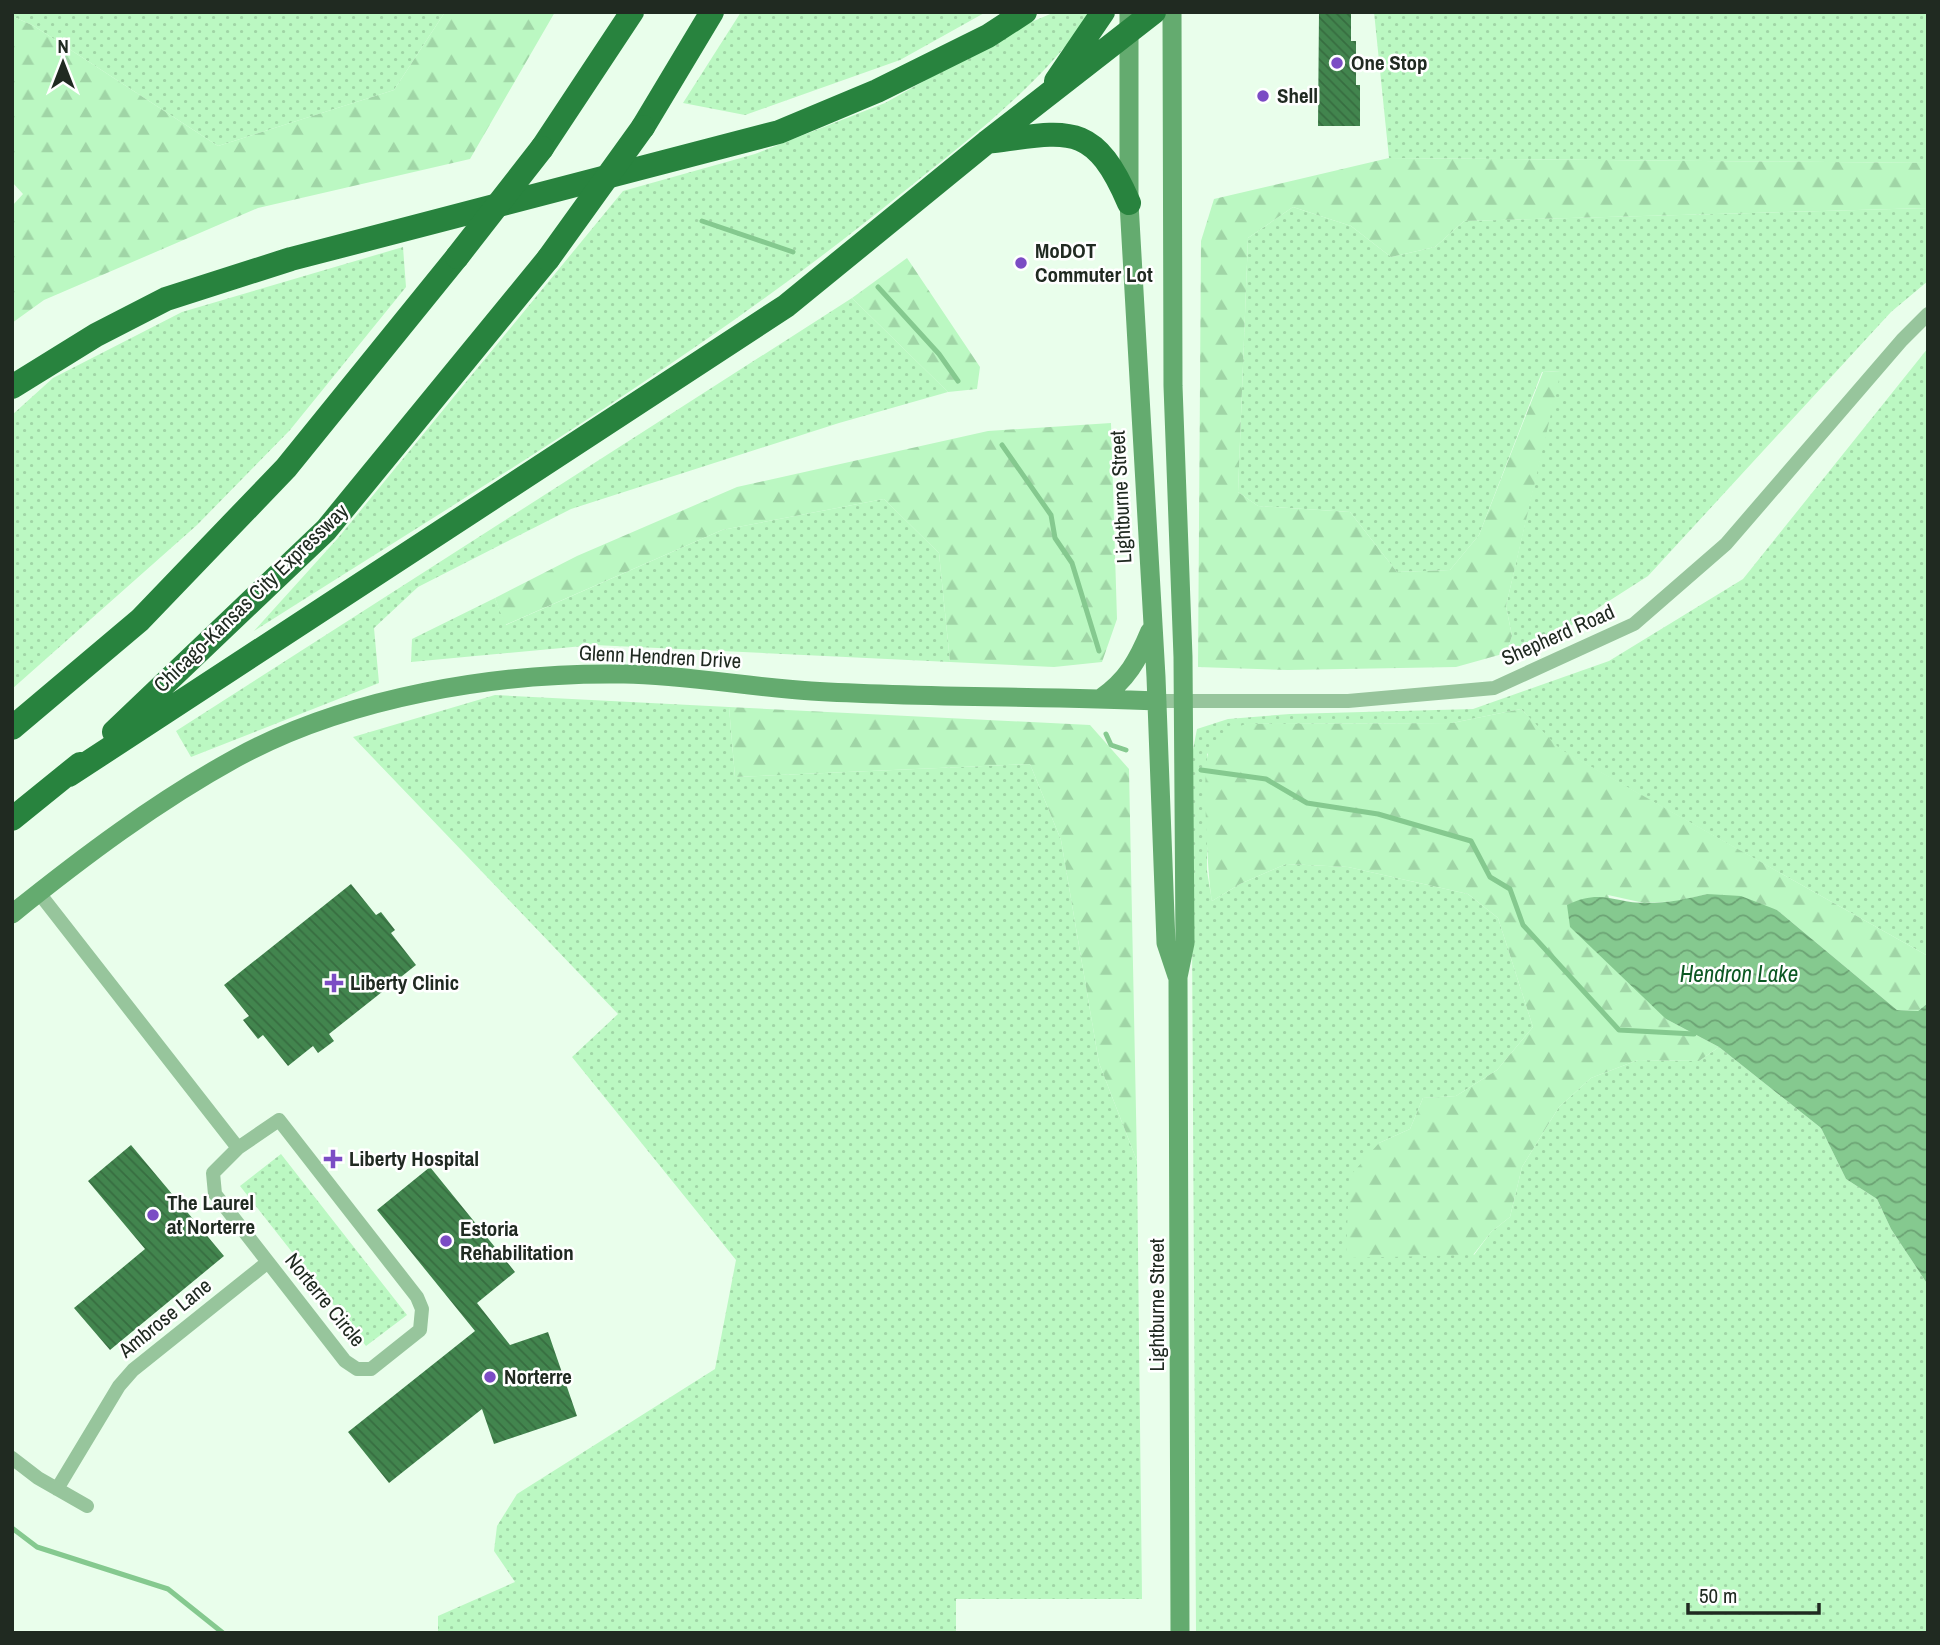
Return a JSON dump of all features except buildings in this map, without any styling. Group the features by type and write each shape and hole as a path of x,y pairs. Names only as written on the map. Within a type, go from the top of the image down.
{"highway":[{"path":"12,729 140,620 286,468 542,148 632,12"},
{"name":"Chicago-Kansas City Expressway","path":"12,819 69,775 326,530 548,259 643,127 712,12"},
{"path":"12,387 96,335 166,299 291,259 779,132 877,91 988,36 1025,12"},
{"path":"1045,96 1102,12"},
{"path":"69,775 786,306 1045,96 1134,19 1154,12"},
{"path":"987,142 1049,134 1078,136 1100,151 1116,172 1129,203"}],"main road":[{"name":"Lightburne Street","path":"1172,12 1173,386 1182,701 1185,943 1178,976 1180,1633"},
{"name":"Lightburne Street","path":"1134,19 1129,203 1157,701 1166,943 1178,976"},
{"path":"1101,698 1122,683 1137,661 1152,627"},
{"name":"Glenn Hendren Drive","path":"12,914 150,810 238,757 311,726 403,697 501,678 628,674 809,691 1157,701"}],"street":[{"name":"Shepherd Road","path":"1157,701 1348,701 1493,688 1634,624 1726,544 1902,340 1928,314"},
{"path":"39,893 238,1148"},
{"name":"Norterre Circle","path":"279,1120 417,1297 422,1309 420,1329 371,1369 357,1370 345,1361 268,1262 215,1194 212,1182 213,1173 238,1148 279,1120"},
{"name":"Ambrose Lane","path":"57,1489 119,1386 133,1370 268,1262"},
{"path":"12,1458 87,1506"}],"green space":[{"path":"12,12 445,12 394,90 218,146 34,26 12,16"},
{"path":"445,12 555,12 470,159 258,208 44,300 12,323 12,206 23,194 12,182 12,16 34,26 218,146 394,90"},
{"path":"741,12 986,12 900,60 745,115 683,103"},
{"path":"1055,12 1092,12 1072,39 1001,111 821,257 582,423 254,631 338,538 623,191 755,154 885,103 1022,26"},
{"path":"1374,12 1928,12 1928,163 1389,158"},
{"path":"1389,158 1928,163 1928,208 1464,221 1435,247 1391,257 1351,226 1293,207 1248,238 1238,492 1258,506 1350,512 1397,572 1450,570 1479,535 1543,372 1561,371 1506,606 1512,636 1506,653 1456,667 1288,670 1198,667 1201,241 1214,199"},
{"path":"1293,207 1351,226 1391,257 1435,247 1464,221 1928,208 1928,281 1891,312 1648,576 1562,631 1506,653 1512,636 1506,606 1560,371 1542,372 1479,535 1450,570 1397,572 1350,512 1258,506 1238,492 1248,238"},
{"path":"403,247 406,287 290,430 197,525 12,689 12,415 53,378 182,312"},
{"path":"907,258 980,367 977,389 948,392 852,298"},
{"path":"852,298 948,392 839,423 571,509 418,587 374,628 379,683 191,757 176,731"},
{"path":"1928,348 1928,956 1559,749 1521,709 1452,723 1246,724 1207,754 1207,871 1212,901 1240,884 1286,864 1348,867 1468,894 1498,918 1533,1027 1497,1070 1456,1096 1423,1098 1410,1129 1379,1143 1474,1255 1491,1232 1510,1217 1522,1167 1559,1107 1591,1078 1638,1060 1699,1061 1719,1047 1821,1128 1846,1179 1877,1199 1891,1229 1928,1285 1928,1633 1196,1633 1191,760 1197,729 1228,719 1290,714 1473,709 1609,661 1743,579"},
{"path":"1111,423 1117,619 1102,662 1054,667 950,662 939,553 884,499 722,530 505,625 495,598 577,556 737,487 988,431"},
{"path":"884,499 939,553 950,662 594,645 411,662 412,639 495,598 506,625 722,530"},
{"path":"495,695 729,707 735,777 1030,764 1061,840 1099,1063 1137,1161 1142,1599 956,1599 956,1633 438,1633 438,1616 515,1582 494,1551 497,1526 517,1494 715,1369 736,1260 572,1057 618,1014 353,737"},
{"path":"729,707 1090,725 1129,769 1137,1161 1099,1063 1061,840 1030,764 735,777"},
{"path":"1521,709 1560,749 1928,956 1928,1003 1918,1011 1897,1010 1777,910 1707,894 1679,901 1644,903 1608,895 1666,1019 1719,1047 1699,1061 1638,1060 1591,1078 1559,1107 1522,1167 1510,1217 1491,1232 1473,1255 1346,1258 1349,1177 1379,1143 1410,1129 1423,1098 1456,1096 1497,1070 1533,1027 1498,918 1468,894 1348,867 1286,864 1240,884 1212,901 1205,799 1209,751 1224,733 1246,724 1452,723"},
{"path":"281,1154 407,1315 366,1346 240,1186"}],"water":[{"name":"Hendron Lake","path":"1707,894 1741,896 1777,910 1897,1010 1918,1011 1928,1003 1928,1285 1891,1229 1877,1199 1846,1179 1821,1128 1719,1047 1666,1019 1570,927 1567,905 1579,900 1599,897 1655,903"}],"waterway":[{"path":"702,221 793,252"},
{"path":"878,287 939,354 958,381"},
{"path":"1002,445 1051,515 1055,538 1072,563 1099,651"},
{"path":"1106,734 1111,745 1126,750"},
{"path":"1201,770 1266,779 1307,803 1378,814 1471,841 1490,877 1510,889 1523,925 1619,1030 1694,1034"},
{"path":"12,1528 37,1547 168,1589 223,1633"}],"place":[{"name":"One Stop","path":"1337,63"},
{"name":"Shell","path":"1263,96"},
{"name":"MoDOT Commuter Lot","path":"1021,263"},
{"name":"Liberty Clinic","path":"334,983"},
{"name":"Liberty Hospital","path":"333,1159"},
{"name":"The Laurel at Norterre","path":"153,1215"},
{"name":"Estoria Rehabilitation","path":"446,1241"},
{"name":"Norterre","path":"490,1377"}]}
